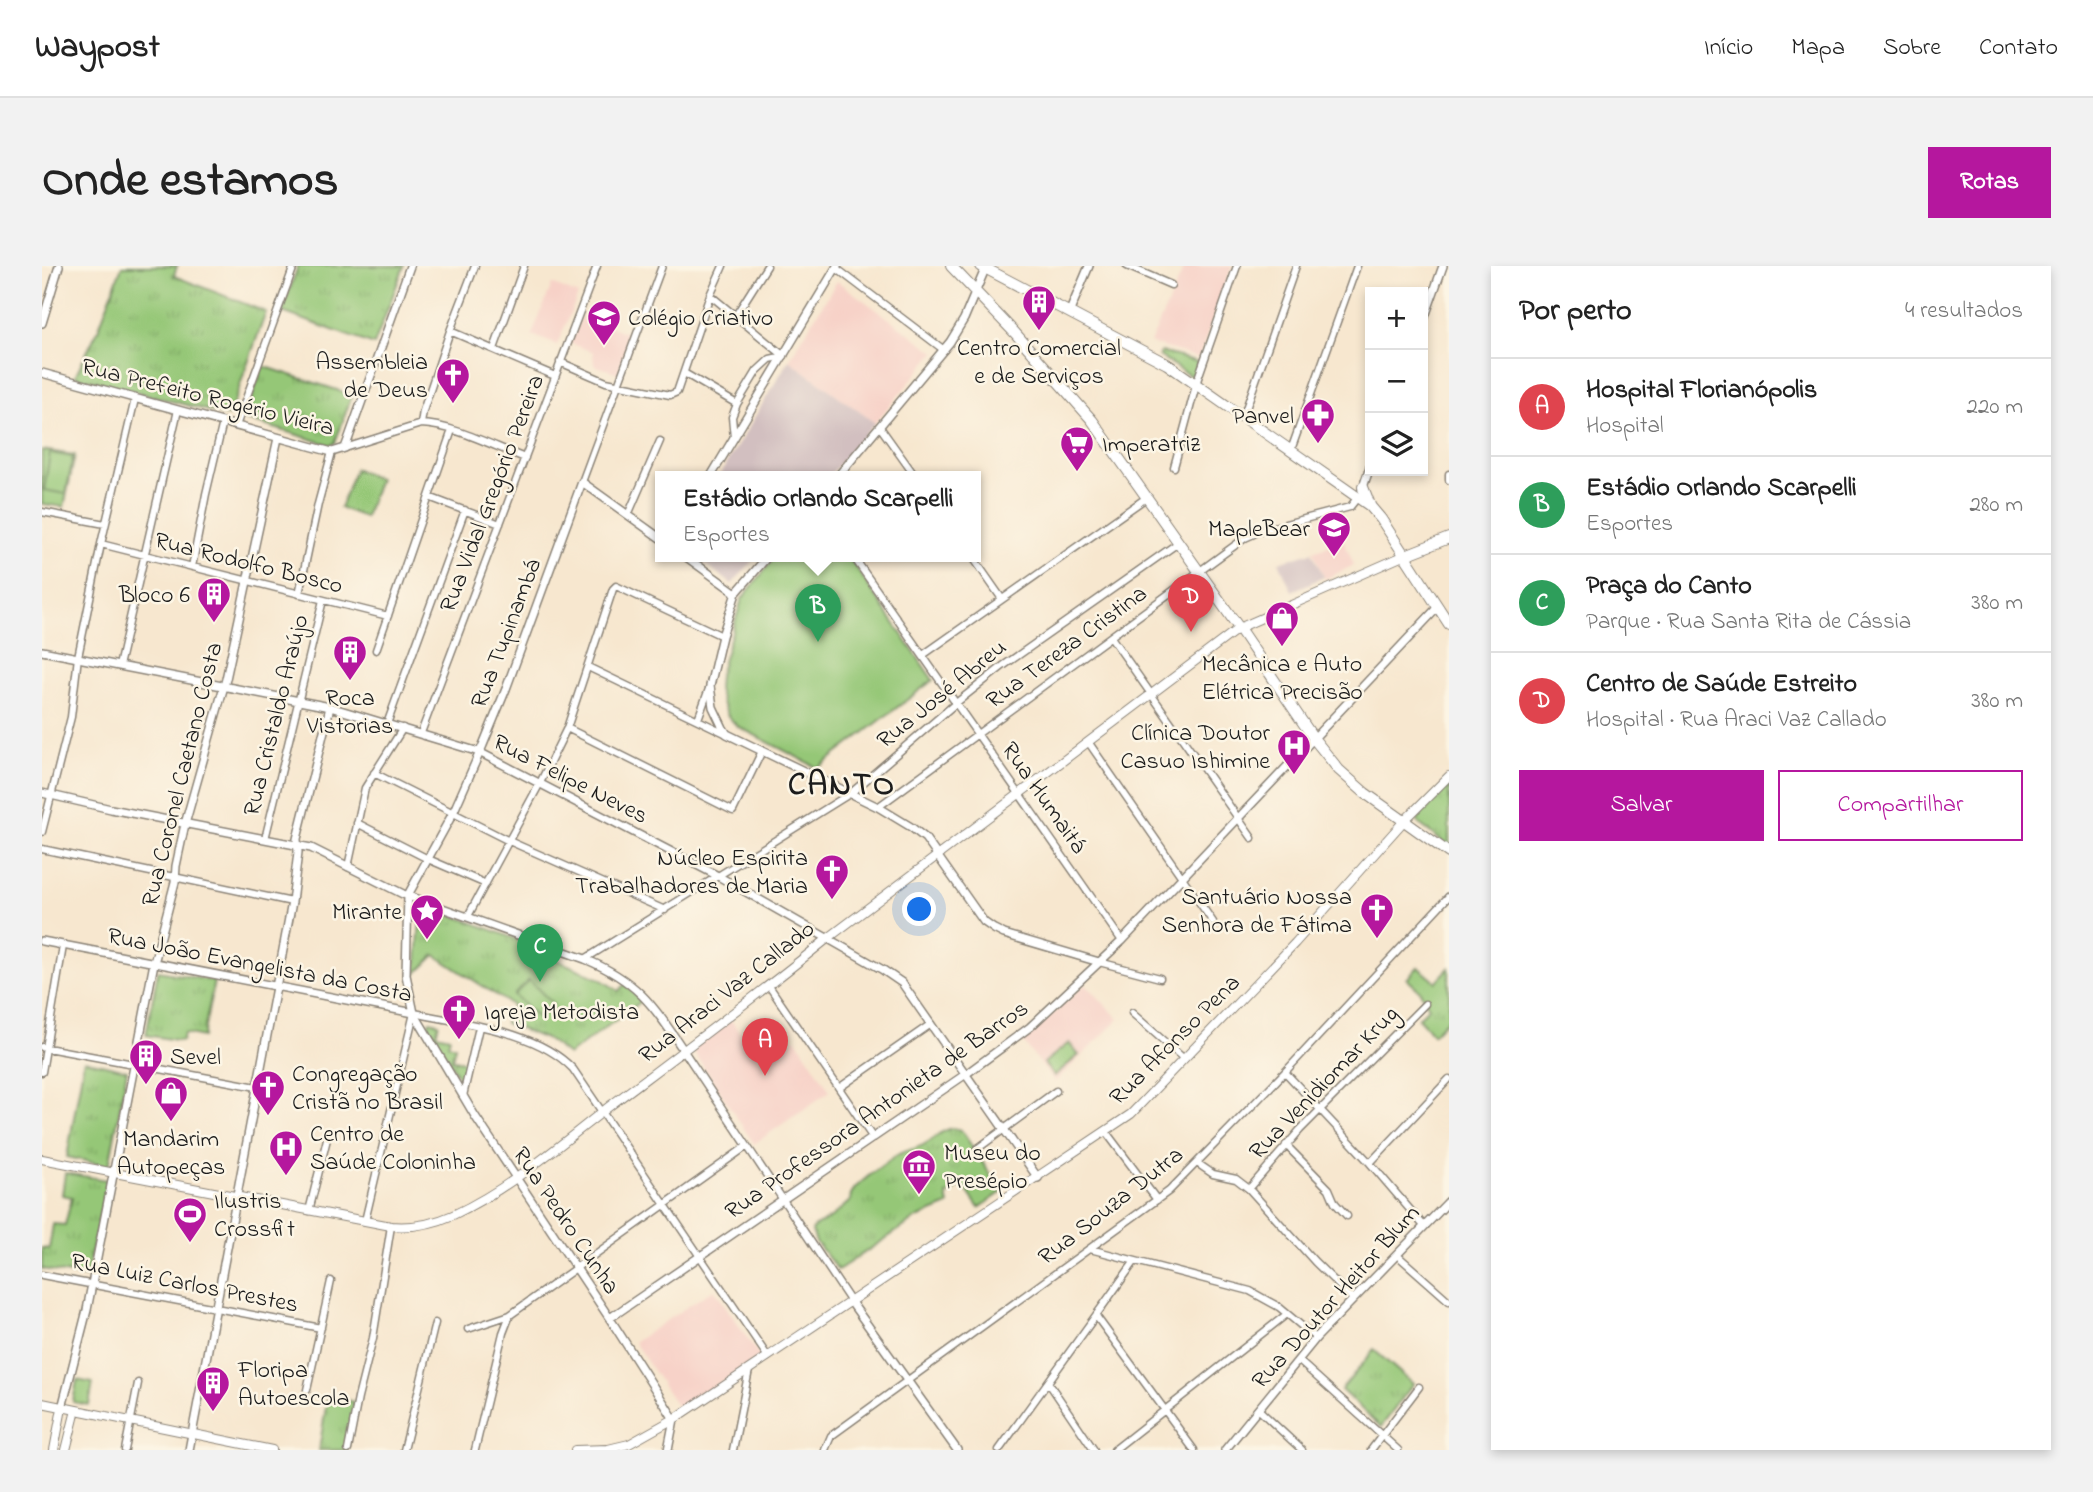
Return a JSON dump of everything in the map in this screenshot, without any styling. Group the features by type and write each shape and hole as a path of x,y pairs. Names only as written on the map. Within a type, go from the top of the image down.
{"main road":[{"path":"951,266 1016,333 1086,412 1339,771 1403,822 1449,853"},
{"path":"984,267 1160,360 1370,506 1449,624"},
{"path":"1363,487 1370,506"},
{"name":"Rua Araci Vaz Callado","path":"42,1159 391,1226 414,1227 435,1222 470,1206 515,1178 1239,628 1449,538"},
{"name":"Rua Afonso Pena","path":"575,1450 608,1449 629,1444 674,1419 1038,1178 1142,1105 1183,1058 1295,943 1403,822 1449,776"},
{"path":"42,1404 272,1450"},
{"path":"54,1450 62,1408"},
{"path":"66,1450 76,1410"}],"street":[{"path":"42,323 59,266"},
{"path":"236,426 294,266"},
{"path":"345,448 410,266"},
{"path":"421,424 450,331 475,266"},
{"path":"494,349 524,266"},
{"name":"Rua Vidal Gregório Pereira","path":"421,733 597,266"},
{"name":"Rua Tupinambá","path":"414,1013 405,960 408,895 453,813 506,689 662,266"},
{"path":"560,362 588,376 619,385 670,395 677,392 710,295 723,266"},
{"path":"736,315 767,266"},
{"path":"1070,312 1089,266"},
{"path":"1127,266 1171,285"},
{"path":"1150,276 1154,266"},
{"path":"1174,467 1196,384 1237,266"},
{"path":"1242,417 1296,266"},
{"path":"1291,450 1357,266"},
{"path":"1428,308 1443,266"},
{"path":"714,471 836,267 944,350"},
{"path":"842,471 960,328 984,267"},
{"path":"710,295 784,356"},
{"path":"450,331 555,376"},
{"path":"734,439 732,417 737,404 760,367 770,359 784,356"},
{"name":"Rua Prefeito Rogério Vieira","path":"42,373 332,453 421,424 452,430 525,458"},
{"path":"684,373 737,404"},
{"path":"42,832 46,794 71,717 78,657 100,544 135,399"},
{"path":"119,667 178,410"},
{"path":"192,567 223,422"},
{"path":"880,427 911,471"},
{"path":"376,650 452,430"},
{"name":"Rua Coronel Caetano Costa","path":"62,1408 92,1284 154,963 186,824 224,685 278,438"},
{"path":"628,515 660,441"},
{"path":"299,594 332,453"},
{"path":"1449,474 1449,480"},
{"path":"1358,497 1367,476"},
{"path":"582,482 655,534"},
{"path":"429,497 500,524"},
{"name":"Rua Tereza Cristina","path":"878,807 1253,534 1350,507 1358,497"},
{"path":"923,654 1146,498"},
{"path":"387,723 465,510"},
{"path":"42,512 105,524"},
{"name":"Rua José Abreu","path":"585,959 851,793 956,703 1023,651 1178,543"},
{"name":"Rua Rodolfo Bosco","path":"100,544 388,616"},
{"path":"693,562 736,593"},
{"path":"698,719 736,593 763,562"},
{"name":"Rua Humaitá","path":"857,562 1122,941"},
{"path":"976,562 1002,599"},
{"path":"468,916 567,728 613,589 616,586 722,636"},
{"name":"Rua Cristaldo Araújo","path":"265,839 323,600"},
{"name":"Rua Professora Antonieta de Barros","path":"610,1318 966,1074 1030,1027 1122,941 1438,607"},
{"path":"1111,637 1252,838"},
{"name":"Rua Felipe Neves","path":"42,651 330,707 479,752 718,876 902,983 1038,1178"},
{"path":"588,667 851,793 918,832 993,929 1160,978"},
{"path":"710,686 713,707 727,734"},
{"path":"189,1450 292,902 297,839 330,707"},
{"path":"348,867 365,788 403,728"},
{"path":"567,728 733,811 762,751"},
{"path":"1089,743 1213,922"},
{"path":"374,773 509,841 665,910"},
{"path":"46,794 318,851 408,895 585,959 624,979 638,990 661,1017 851,1302 957,1450"},
{"path":"357,823 428,859 486,884"},
{"path":"42,849 292,902"},
{"name":"Rua Souza Dutra","path":"825,1450 831,1436 1179,1182 1449,896"},
{"name":"Rua João Evangelista da Costa","path":"42,941 480,1027 520,1037 550,1049 573,1069 768,1357"},
{"path":"42,1072 44,1047 63,946"},
{"path":"769,986 873,1138"},
{"name":"Rua Venidiomar Krug","path":"1249,1189 1286,1145 1425,1004"},
{"path":"365,1221 414,1013"},
{"name":"Rua Pedro Cunha","path":"414,1013 515,1178 610,1318 674,1419"},
{"path":"1132,1013 1183,1058"},
{"path":"839,1088 931,1024"},
{"path":"463,1096 480,1027"},
{"path":"44,1047 257,1087"},
{"path":"1285,1072 1370,1163 1424,1226"},
{"path":"1370,1163 1449,1079"},
{"path":"976,1149 1056,1091"},
{"path":"1106,1132 1157,1200"},
{"path":"309,1211 328,1135"},
{"path":"1286,1145 1329,1189 1335,1203 1347,1216"},
{"path":"468,1329 510,1315 747,1146"},
{"path":"1197,1163 1213,1174 1236,1180 1249,1189 1315,1262 1353,1299"},
{"name":"Rua Doutor Heitor Blum","path":"1225,1450 1316,1338 1449,1201"},
{"path":"348,1450 373,1338 391,1226"},
{"path":"1090,1248 1250,1292 1270,1302 1316,1338"},
{"path":"1397,1255 1449,1301"},
{"path":"999,1450 1135,1261"},
{"name":"Rua Luiz Carlos Prestes","path":"42,1275 321,1328"},
{"path":"307,1390 331,1282"},
{"path":"1114,1450 1287,1314"},
{"path":"475,1450 503,1332 510,1315"},
{"path":"1096,1316 1194,1450"},
{"path":"404,1450 435,1323"},
{"path":"1298,1360 1398,1450"},
{"path":"733,1450 749,1370"},
{"path":"1048,1382 1094,1450"},
{"path":"125,1450 138,1383"},
{"path":"1371,1450 1419,1387"},
{"path":"1258,1409 1301,1450"},
{"path":"668,1450 674,1419"}],"shaded area":[{"path":"1185,266 1232,266 1199,358 1150,343"},
{"path":"837,281 935,352 875,423 789,360"},
{"name":"Colégio Criativo","path":"552,284 578,295 557,345 532,335"},
{"name":"Colégio Criativo","path":"582,315 631,335 618,373 594,365 593,352 570,343"},
{"path":"789,360 875,423 833,471 722,471"},
{"name":"MapleBear","path":"1344,541 1354,565 1325,579 1313,551"},
{"path":"1312,552 1324,577 1292,591 1279,562"},
{"path":"702,562 752,562 732,584"},
{"path":"1085,984 1119,1019 1055,1082 1023,1042"},
{"path":"731,1020 759,1061 796,1038 830,1091 754,1144 692,1049"},
{"path":"714,1289 760,1357 680,1411 634,1342"}],"green space":[{"path":"122,266 177,266 174,276 266,312 229,416 75,376 98,330"},
{"path":"298,266 404,266 374,345 282,312"},
{"path":"1161,352 1198,362 1192,377 1159,356"},
{"path":"263,366 352,395 335,443 331,445 244,419"},
{"path":"42,450 75,455 64,507 42,504"},
{"path":"50,453 73,457 66,494 44,490"},
{"path":"355,469 379,479 365,517 340,508"},
{"path":"771,562 852,562 933,680 818,768 737,726 722,703 718,689 719,675 742,599"},
{"path":"1449,785 1449,847 1417,822"},
{"path":"423,904 537,947 539,952 600,979 619,991 625,984 642,1001 568,1055 548,1040 505,1023 513,1006 435,955 416,974"},
{"path":"1418,967 1436,982 1449,968 1449,1018 1433,1034 1418,1018 1429,1007 1419,990 1407,979"},
{"path":"158,971 214,981 203,1037 184,1033 182,1041 146,1035"},
{"path":"529,980 553,1004 538,1018 514,995"},
{"path":"430,1021 439,1023 436,1034 450,1037 448,1044 455,1046 452,1059 465,1062 460,1080 428,1024"},
{"path":"1069,1043 1079,1055 1054,1076 1044,1063"},
{"path":"84,1060 127,1070 109,1166 67,1157"},
{"path":"952,1128 961,1130 1002,1192 979,1208 963,1185 947,1195 949,1205 917,1218 838,1270 816,1242 812,1231 815,1226 831,1218 850,1201 856,1187 886,1163 900,1153 929,1142"},
{"path":"65,1173 107,1180 86,1277 42,1269 42,1248 49,1249 53,1224 65,1225 72,1197 62,1195"},
{"path":"1374,1350 1413,1384 1381,1427 1341,1390"},
{"path":"77,1380 93,1383 89,1405 73,1402"},
{"path":"337,1398 354,1402 347,1450 319,1450 327,1400 336,1402"}],"place":[{"name":"Centro Comercial e de Serviços","path":"1039,332"},
{"name":"Colégio Criativo","path":"604,347"},
{"name":"Assembleia de Deus","path":"453,405"},
{"name":"Panvel","path":"1318,445"},
{"name":"Imperatriz","path":"1077,473"},
{"name":"MapleBear","path":"1334,558"},
{"name":"Bloco 6","path":"214,624"},
{"name":"Centro de Saúde Estreito","path":"1191,632"},
{"name":"Estádio Orlando Scarpelli","path":"818,642"},
{"name":"Mecânica e Auto Elétrica Precisão","path":"1282,648"},
{"name":"Roca Vistorias","path":"350,682"},
{"name":"Clínica Doutor Casuo Ishimine","path":"1294,776"},
{"name":"Núcleo Espirita Trabalhadores de Maria","path":"832,901"},
{"name":"Santuário Nossa Senhora de Fátima","path":"1377,940"},
{"name":"Mirante","path":"427,941"},
{"name":"Praça do Canto","path":"540,982"},
{"name":"Igreja Metodista","path":"459,1041"},
{"name":"Hospital Florianópolis","path":"765,1076"},
{"name":"Sevel","path":"146,1086"},
{"name":"Congregação Cristã no Brasil","path":"268,1117"},
{"name":"Mandarim Autopeças","path":"171,1123"},
{"name":"Centro de Saúde Coloninha","path":"286,1177"},
{"name":"Museu do Presépio","path":"919,1196"},
{"name":"Ilustris Crossfit","path":"190,1244"},
{"name":"Floripa Autoescola","path":"213,1413"}],"district":[{"name":"CANTO","path":"842,783"}]}
